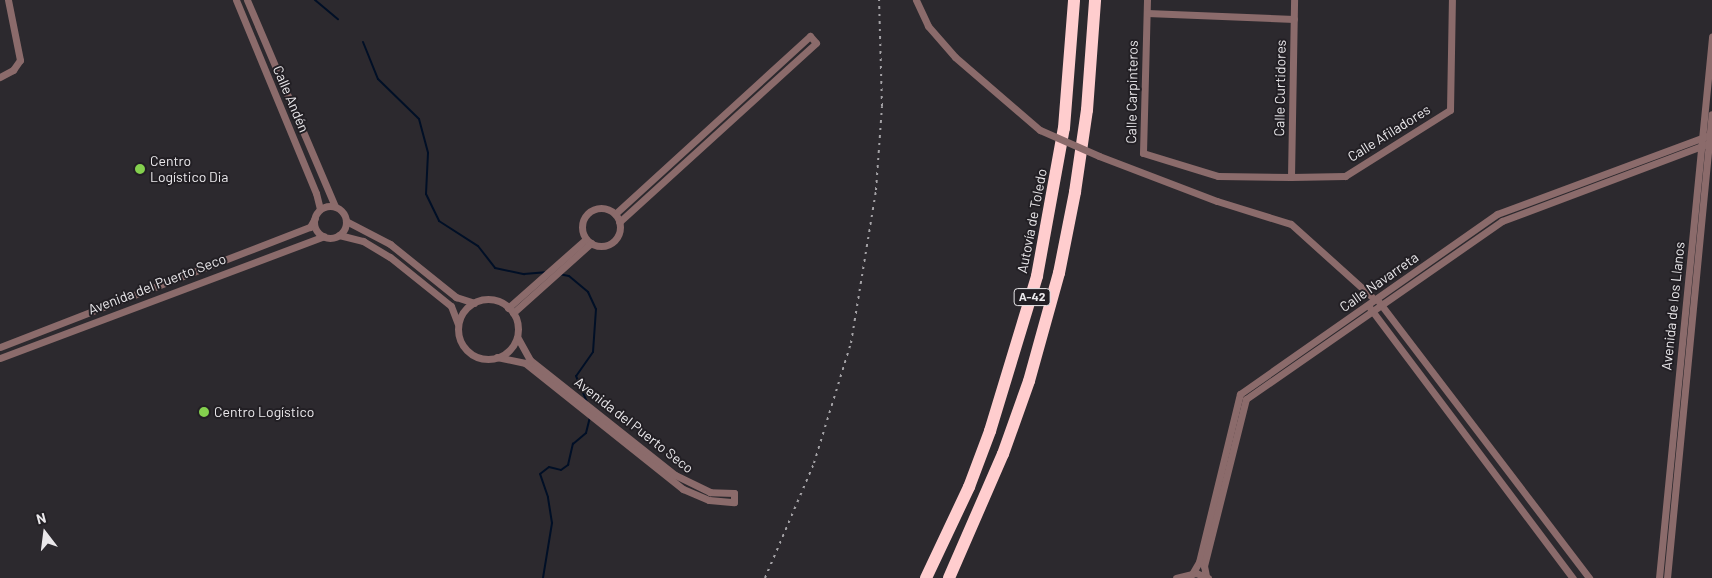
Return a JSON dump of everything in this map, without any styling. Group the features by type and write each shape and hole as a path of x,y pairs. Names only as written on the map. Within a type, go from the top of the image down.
{"highway":[{"name":"Autovía de Toledo","path":"926,578 969,487 990,431 1038,276 1064,128 1074,0"},
{"name":"A-42","path":"949,578 973,529 1006,445 1029,381 1059,273 1076,192 1087,110 1094,0"}],"street":[{"path":"0,77 13,70 20,60 8,0"},
{"name":"Calle Andén","path":"236,0 316,193 320,209"},
{"name":"Calle Andén","path":"247,0 334,206"},
{"path":"916,0 928,26 955,58 1040,130 1100,156 1217,201 1292,224 1381,305 1589,578"},
{"name":"Calle Carpinteros","path":"1147,0 1143,153 1218,176 1291,176"},
{"name":"Calle Curtidores","path":"1291,176 1294,0"},
{"name":"Calle Afiladores","path":"1291,176 1345,176 1450,110 1452,0"},
{"path":"1147,13 1294,19"},
{"path":"615,214 810,36 816,43 619,222"},
{"name":"Avenida de los Llanos","path":"1659,578 1712,37"},
{"name":"Avenida de los Llanos","path":"1667,578 1712,114"},
{"name":"Calle Navarreta","path":"1207,577 1204,566 1246,399 1370,308 1374,297 1497,214 1702,137 1711,138"},
{"name":"Calle Navarreta","path":"1192,574 1199,562 1240,394 1370,308 1381,305 1502,221 1691,150 1701,146 1711,138"},
{"path":"1691,150 1700,156"},
{"path":"320,209 334,206 343,212 346,221 390,244 456,297 474,303 495,300 510,311"},
{"name":"Avenida del Puerto Seco","path":"0,347 310,227 320,209"},
{"path":"598,209 615,214 619,222 620,231 613,242 602,246 588,241 582,227 587,215 598,209"},
{"path":"315,218 316,228 324,236"},
{"path":"339,235 346,221"},
{"name":"Avenida del Puerto Seco","path":"0,358 324,236 339,235 363,241 390,257 451,306 458,324 458,335 468,352 487,359 498,358 526,363 683,489 709,500 734,502 734,494 710,492 675,475 530,360 517,337 518,328 510,311"},
{"path":"510,311 544,276 560,271 588,241"},
{"path":"510,311 588,241"},
{"path":"458,324 462,315 474,303"},
{"path":"1370,308 1573,578"},
{"path":"498,358 506,353 517,337"},
{"path":"1176,578 1192,574 1207,577"}],"waterway":[{"path":"315,0 338,19"},
{"path":"363,42 378,79 419,119 428,153 426,194 439,221 478,246 495,268 524,274 545,272"},
{"path":"559,274 569,276 588,292 596,309 593,352 576,376 587,402"},
{"path":"543,578 552,523 548,497 540,474 549,467 561,470 568,465 573,444 586,433 590,417"}],"railway":[{"path":"765,578 814,463 851,343 876,190 882,106 879,0"}],"place":[{"name":"Centro Logístico Dia","path":"140,169"},
{"name":"Centro Logístico","path":"204,412"}]}
